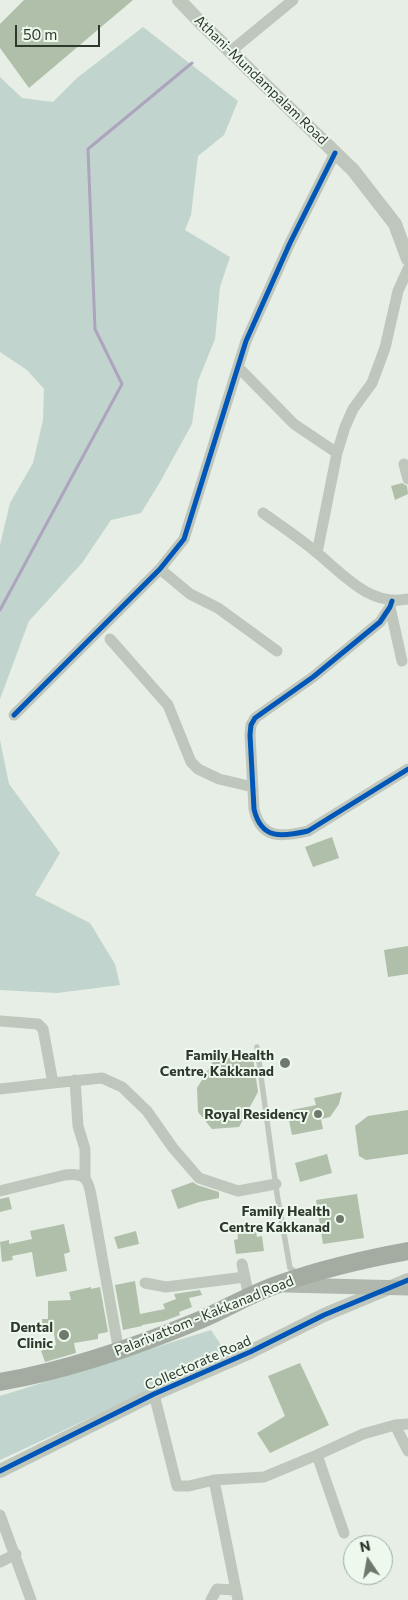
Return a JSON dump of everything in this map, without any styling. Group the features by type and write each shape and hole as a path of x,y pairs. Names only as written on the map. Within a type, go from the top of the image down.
{"main road":[{"name":"Palarivattom - Kakkanad Road","path":"0,1382 35,1376 119,1352 201,1320 249,1297 302,1276 352,1262 408,1251"},
{"path":"277,1285 408,1288"}],"street":[{"name":"Athani-Mundampalam Road","path":"180,0 353,170 395,224 408,259"},
{"path":"231,51 293,0"},
{"path":"14,714 160,569 184,540 250,332 290,243 335,153"},
{"path":"317,553 337,452 345,427 353,410 372,383 385,348 398,291 408,269"},
{"path":"238,367 294,424 337,452"},
{"path":"404,464 408,479"},
{"path":"263,513 317,553 344,578 391,604"},
{"path":"160,569 190,594 218,608 277,651"},
{"path":"408,599 391,604 380,622 348,649 313,677 255,718 251,726 250,735 254,809 260,826 267,832 280,835 308,831 408,769"},
{"path":"391,604 402,661"},
{"path":"110,639 168,705 191,762 198,769 219,778 253,787"},
{"path":"0,1021 38,1024 43,1029 53,1083"},
{"path":"0,1088 102,1078 122,1087 148,1111 172,1148 199,1178 238,1191 276,1184"},
{"path":"75,1080 78,1126 85,1149 85,1178"},
{"path":"0,1191 73,1174 85,1178 89,1183 119,1352"},
{"path":"242,1264 249,1297"},
{"path":"145,1283 166,1287 245,1277"},
{"name":"Collectorate Road","path":"0,1471 154,1394 250,1352 324,1315 408,1280"},
{"path":"154,1394 177,1486 188,1486 214,1480 264,1478 317,1456 362,1434 395,1425 408,1424"},
{"path":"395,1425 408,1451"},
{"path":"317,1456 344,1533"},
{"path":"211,1600 217,1589 237,1595 214,1480"},
{"path":"0,1515 16,1554 31,1600"},
{"path":"0,1562 16,1554"}],"lane":[{"path":"256,1047 290,1268 302,1276"}],"shaded area":[{"path":"143,27 238,101 224,135 198,156 191,215 185,230 230,257 220,287 215,339 198,381 192,424 160,482 141,513 111,520 82,563 29,621 0,699 0,545 10,503 33,463 43,420 44,389 27,370 0,352 0,77 22,98 53,102 77,78"},
{"path":"0,740 9,784 60,853 35,895 90,923 115,964 120,985 57,993 0,990"},
{"path":"211,1330 227,1354 0,1460 0,1396"}],"building":[{"path":"24,0 133,0 29,88 0,48 0,24"},
{"path":"402,483 407,486 408,494 395,500 391,486"},
{"path":"332,837 339,858 313,867 305,847"},
{"path":"408,946 408,974 388,977 384,950"},
{"path":"215,1058 253,1058 258,1092 239,1127 212,1129 198,1112 197,1088"},
{"path":"342,1092 339,1104 330,1117 321,1119 323,1129 292,1135 287,1111 316,1105 314,1098"},
{"path":"408,1110 408,1154 366,1160 359,1156 355,1126 368,1116"},
{"path":"327,1154 332,1173 300,1182 295,1163"},
{"path":"193,1182 219,1192 219,1198 178,1209 171,1190"},
{"name":"Family Health Centre Kakkanad","path":"357,1194 364,1238 323,1244 316,1200"},
{"path":"9,1197 12,1209 0,1212 0,1199"},
{"path":"64,1224 70,1252 64,1254 67,1271 36,1277 32,1252 12,1256 13,1260 2,1262 0,1242 9,1240 9,1244 32,1239 30,1231"},
{"path":"255,1226 257,1237 262,1236 264,1251 236,1254 234,1240 238,1239 237,1228"},
{"path":"136,1231 139,1244 118,1249 114,1237"},
{"path":"135,1281 140,1314 165,1309 163,1304 176,1299 174,1294 200,1290 202,1295 189,1298 192,1307 179,1312 180,1315 164,1321 123,1330 115,1285"},
{"path":"91,1287 91,1289 100,1287 108,1332 98,1334 98,1339 74,1343 76,1353 45,1362 41,1351 56,1345 53,1328 43,1330 42,1319 48,1319 48,1301 71,1300 69,1292"},
{"path":"300,1363 329,1425 270,1453 257,1433 285,1416 268,1376"}],"waterway":[{"path":"0,610 122,384 95,329 88,149 192,63"}],"cycle path":[{"path":"14,715 160,569 184,539 246,341 290,243 335,153"},
{"path":"392,601 380,622 313,677 255,718 251,725 250,735 254,809 257,819 262,826 274,834 281,835 308,831 408,769"},
{"path":"0,1471 154,1394 250,1352 324,1315 408,1280"}],"place":[{"name":"Family Health Centre, Kakkanad","path":"285,1063"},
{"name":"Royal Residency","path":"318,1114"},
{"name":"Family Health Centre Kakkanad","path":"340,1219"},
{"name":"Dental Clinic","path":"64,1335"}]}
